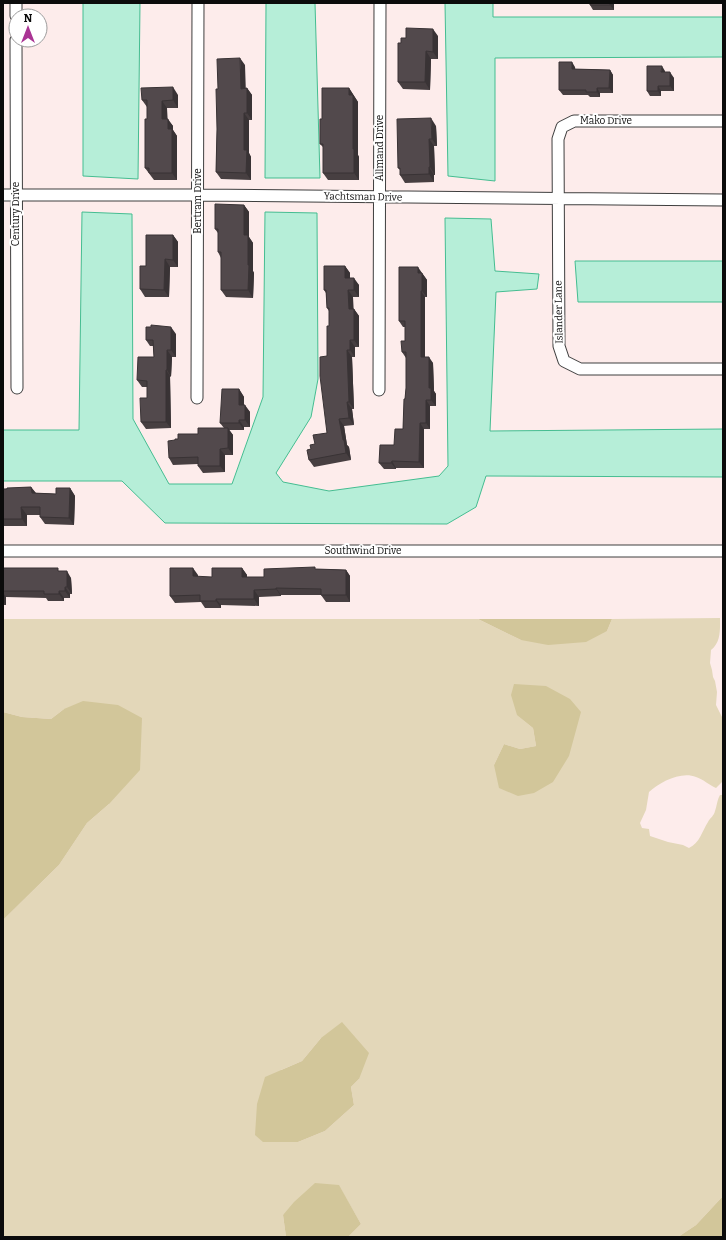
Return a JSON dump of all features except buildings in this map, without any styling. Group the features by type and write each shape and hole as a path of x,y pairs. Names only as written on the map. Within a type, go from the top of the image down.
{"street":[{"name":"Bertram Drive","path":"197,398 198,3"},
{"name":"Allmand Drive","path":"379,390 380,3"},
{"name":"Century Drive","path":"16,48 17,388"},
{"name":"Mako Drive","path":"558,198 558,139 562,128 574,120 723,121"},
{"name":"Yachtsman Drive","path":"3,195 198,195 380,198 723,200"},
{"name":"Islander Lane","path":"558,198 559,346 564,361 580,369 723,370"},
{"name":"Southwind Drive","path":"3,551 723,551"}],"shaded area":[{"path":"83,3 140,3 138,179 83,176"},
{"path":"266,3 315,3 320,178 265,178"},
{"path":"445,3 493,3 493,17 723,17 723,57 495,58 495,181 448,176"},
{"path":"82,212 132,214 133,419 169,484 232,484 263,397 265,212 317,213 318,379 311,417 276,473 283,482 329,491 439,476 448,466 445,218 491,219 495,271 539,274 537,289 496,292 490,431 723,429 723,477 486,476 476,507 447,524 165,523 122,481 3,481 3,430 79,430"},
{"path":"575,261 723,261 723,302 578,302"},
{"path":"720,618 719,636 717,643 711,650 710,663 717,692 716,705 723,719 723,781 716,788 699,778 684,775 665,781 649,792 646,810 640,823 642,828 649,829 650,836 689,848 698,840 714,814 720,795 723,795 723,1196 696,1225 678,1237 348,1237 361,1224 339,1186 283,1215 286,1237 3,1237 3,920 59,865 87,823 109,804 64,709 51,719 22,717 3,712 3,619 478,619 521,640 607,631 612,619","holes":["517,715 569,756 494,765 504,744 520,749 536,746 533,728","321,1038 359,1079 351,1087 354,1105 325,1131 298,1142 281,1070 302,1061"]},
{"path":"478,619 612,619 607,631 586,642 548,645 521,640"},
{"path":"514,684 546,686 570,699 581,712 569,756 553,782 534,793 518,796 499,788 494,765 504,744 520,749 536,746 533,728 517,715 511,695"},
{"path":"83,701 118,705 142,718 140,770 109,804 87,823 59,865 3,920 3,712 22,717 51,719 64,709"},
{"path":"342,1022 369,1053 359,1079 351,1087 354,1105 325,1131 298,1142 263,1142 255,1135 257,1104 265,1077 302,1061 321,1038"},
{"path":"315,1183 339,1185 361,1224 348,1237 286,1237 283,1215 294,1202"},
{"path":"723,1196 723,1237 678,1237 696,1225"}]}
